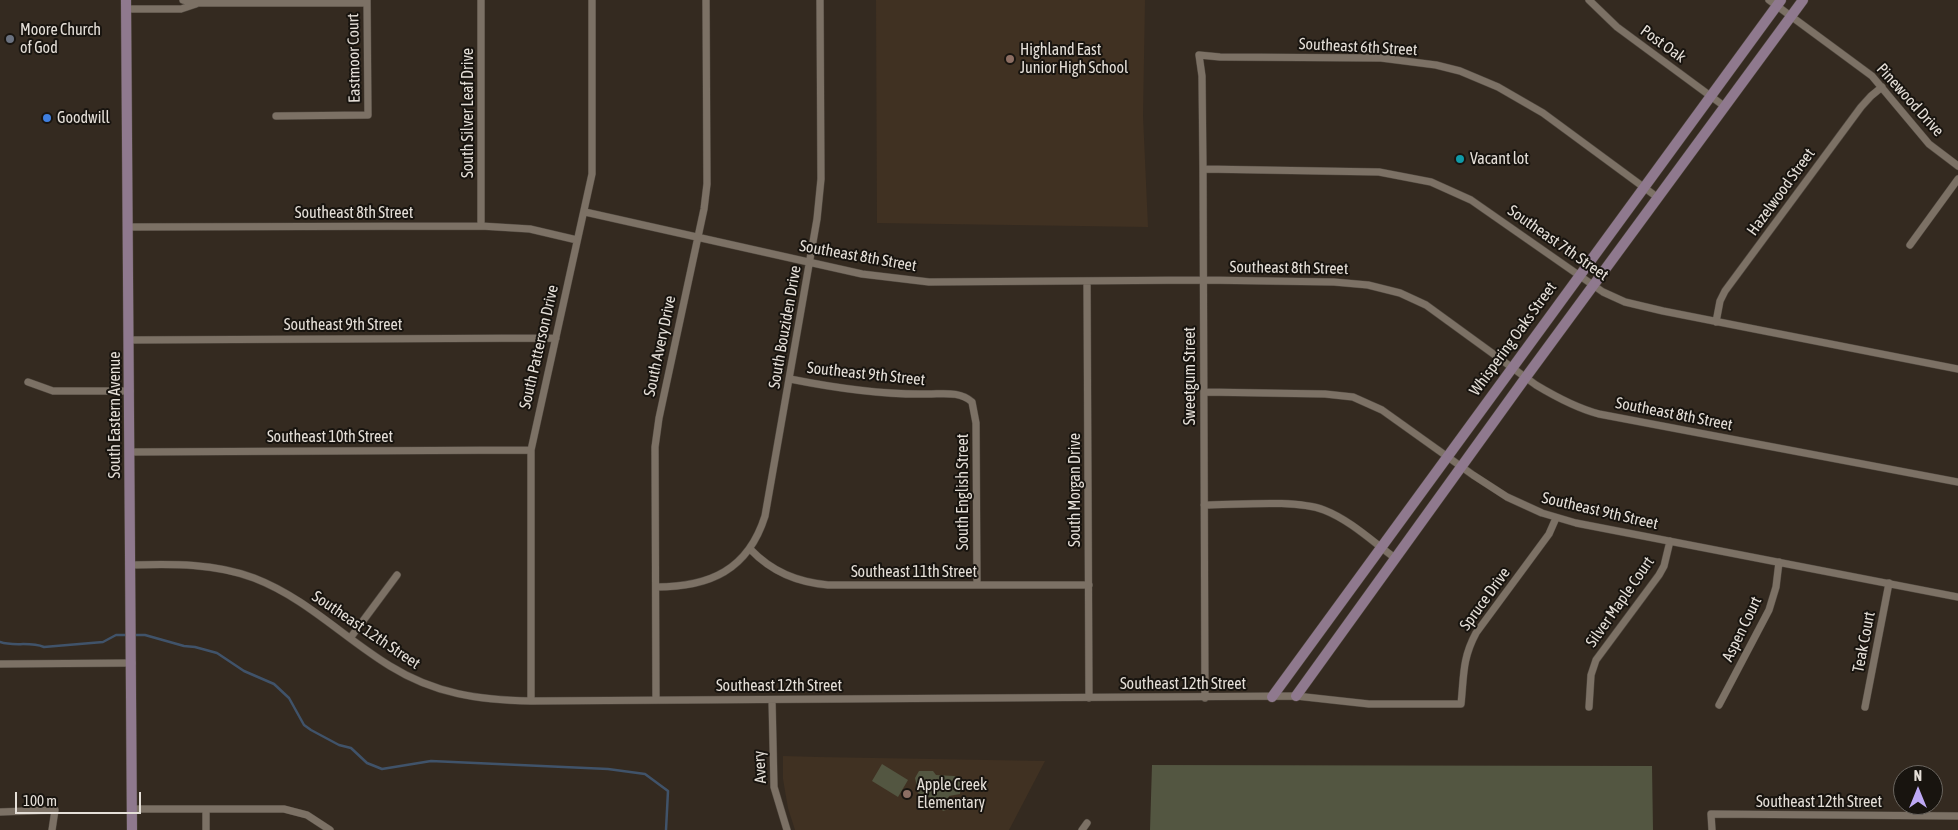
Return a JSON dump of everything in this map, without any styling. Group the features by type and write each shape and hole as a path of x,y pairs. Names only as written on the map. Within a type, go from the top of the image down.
{"street":[{"path":"183,0 196,3 367,1"},
{"name":"South Silver Leaf Drive","path":"481,0 482,226"},
{"name":"South Patterson Drive","path":"531,701 531,450 592,174 592,0"},
{"name":"South Avery Drive","path":"656,700 654,478 657,428 699,237 707,184 706,0"},
{"name":"South Bouziden Drive","path":"656,587 676,587 711,579 737,562 750,550 766,516 817,219 821,180 820,0"},
{"name":"Post Oak","path":"1589,0 1617,27 1724,106"},
{"name":"Whispering Oaks Street","path":"1296,696 1592,286 1803,0"},
{"name":"Eastmoor Court","path":"276,116 368,115 367,1"},
{"name":"Whispering Oaks Street","path":"1272,697 1710,96 1776,2"},
{"name":"Pinewood Drive","path":"1776,2 1791,16 1847,57 1882,87 1901,113 1929,144 1958,166"},
{"path":"126,5 180,9 196,3"},
{"name":"South Eastern Avenue","path":"126,5 132,830"},
{"name":"Sweetgum Street","path":"1199,54 1202,76 1203,169 1205,698"},
{"name":"Southeast 6th Street","path":"1199,54 1220,57 1381,58 1436,65 1460,71 1498,87 1526,102 1657,197"},
{"name":"Hazelwood Street","path":"1716,322 1720,302 1725,291 1860,107 1882,87"},
{"name":"Southeast 7th Street","path":"1203,169 1379,172 1431,182 1471,200 1592,286 1639,306 1958,369"},
{"path":"1910,245 1958,179"},
{"name":"Southeast 8th Street","path":"584,212 884,278 929,282 1203,280 1352,283 1387,289 1426,304 1555,397 1580,408 1599,414 1958,482"},
{"name":"Southeast 8th Street","path":"129,227 482,226 530,229 577,240"},
{"name":"South Morgan Drive","path":"1087,281 1089,698"},
{"name":"Southeast 9th Street","path":"129,340 556,338"},
{"name":"Southeast 9th Street","path":"790,379 874,392 955,394 969,399"},
{"path":"28,382 53,391 130,391"},
{"name":"Southeast 9th Street","path":"1204,392 1325,394 1353,397 1382,410 1507,498 1556,518 1958,597"},
{"name":"South English Street","path":"969,399 974,407 976,423 978,585"},
{"name":"Southeast 10th Street","path":"130,452 531,450"},
{"path":"1204,504 1313,507 1334,514 1395,558"},
{"name":"Spruce Drive","path":"1460,704 1464,661 1476,633 1548,534 1556,518"},
{"name":"Silver Maple Court","path":"1589,707 1591,674 1596,660 1664,566 1670,541"},
{"name":"Southeast 11th Street","path":"750,550 779,572 811,584 1089,585"},
{"name":"Aspen Court","path":"1719,705 1769,610 1776,587 1779,562"},
{"name":"Southeast 12th Street","path":"131,564 200,565 254,578 292,596 390,666 433,687 465,696 531,701 1296,696 1370,704 1460,704"},
{"path":"351,638 397,575"},
{"name":"Teak Court","path":"1865,707 1889,583"},
{"path":"0,664 132,663"},
{"name":"Avery","path":"772,700 774,786 787,830"},
{"path":"132,809 284,809 307,815 330,830"},
{"path":"206,809 206,830"},
{"path":"0,812 55,810 52,830"},
{"name":"Southeast 12th Street","path":"1712,830 1711,814 1958,816"},
{"path":"1082,830 1087,822"}],"shaded area":[{"name":"Highland East Junior High School","path":"876,0 1145,0 1143,116 1148,227 877,223"},
{"name":"Apple Creek Elementary","path":"783,756 1045,761 1009,830 795,830 788,808 783,779"}],"green space":[{"path":"882,764 908,780 898,797 872,781"},
{"path":"1152,765 1652,766 1653,830 1150,830"},
{"path":"919,771 933,771 936,775 954,776 961,779 960,794 949,796 946,810 943,811 936,801 918,793 915,778"}],"waterway":[{"path":"0,642 33,644 44,647 103,642 116,635 128,635"},
{"path":"133,635 145,635 217,653 244,671 274,684 289,698 304,725 311,730 339,745 351,748 367,763 382,769 431,761 608,769 645,774 668,791 666,830"}],"place":[{"name":"Moore Church of God","path":"10,39"},
{"name":"Highland East Junior High School","path":"1010,59"},
{"name":"Goodwill","path":"47,118"},
{"name":"Vacant lot","path":"1460,159"},
{"name":"Apple Creek Elementary","path":"907,794"}]}
